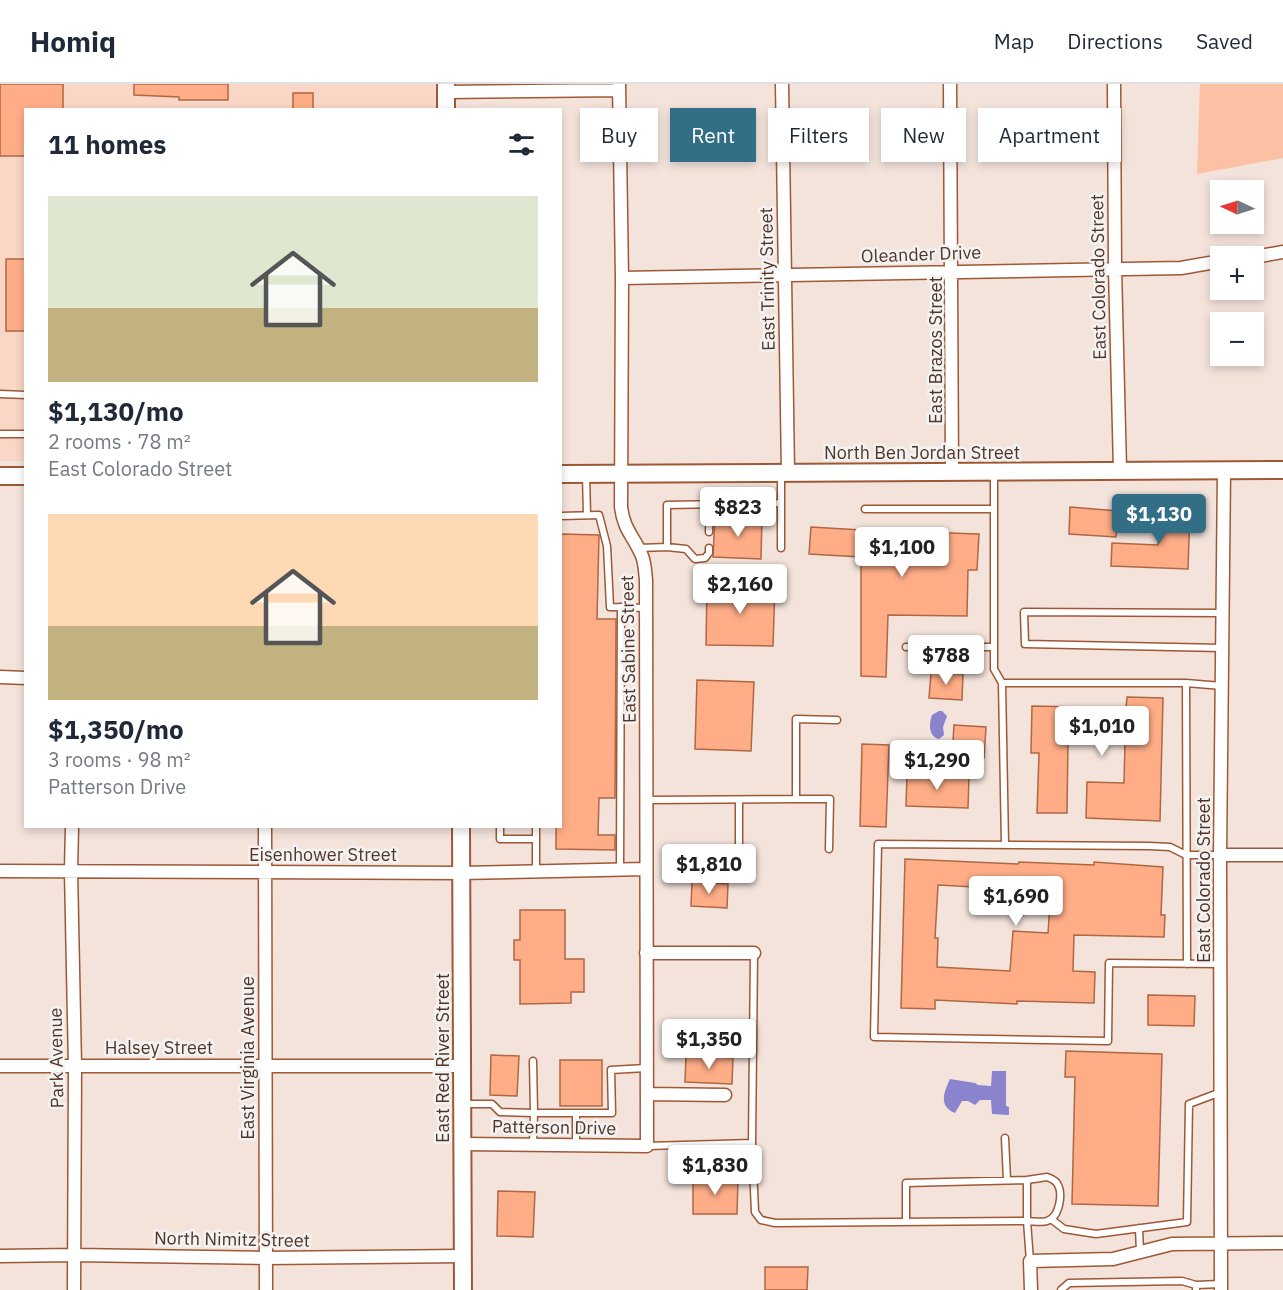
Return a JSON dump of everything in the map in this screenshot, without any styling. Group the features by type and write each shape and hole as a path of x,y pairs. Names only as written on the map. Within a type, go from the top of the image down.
{"street":[{"name":"East Trinity Street","path":"782,84 785,473"},
{"name":"East Brazos Street","path":"950,84 953,271 952,472"},
{"name":"East Colorado Street","path":"1114,84 1114,268 1120,470"},
{"path":"446,108 446,88 619,87"},
{"name":"East Sabine Street","path":"619,87 623,474 621,507 623,522 644,558 646,608 647,1146"},
{"path":"1264,255 1283,252"},
{"name":"Oleander Drive","path":"622,278 784,277 953,271 1181,268 1210,263"},
{"name":"East Colorado Street","path":"1221,1287 1220,855 1224,470"},
{"name":"North Ben Jordan Street","path":"562,474 1283,470"},
{"path":"0,476 24,476"},
{"path":"0,678 24,678"},
{"name":"Park Avenue","path":"72,828 75,1066 74,1290"},
{"name":"East Virginia Avenue","path":"265,828 266,1290"},
{"name":"East Red River Street","path":"461,828 463,1290"},
{"path":"1220,855 1283,855"},
{"name":"Eisenhower Street","path":"0,871 461,873 646,868"},
{"path":"646,953 754,953"},
{"name":"Halsey Street","path":"0,1066 463,1066"},
{"path":"647,1094 726,1095"},
{"name":"Patterson Drive","path":"461,1144 647,1146"},
{"path":"1031,1290 1030,1261 1113,1259 1172,1244 1283,1243"},
{"name":"North Nimitz Street","path":"0,1256 265,1258 463,1256"}],"lane":[{"path":"0,394 24,395"},
{"path":"0,434 24,434"},
{"path":"994,472 994,669 1002,683 1005,845"},
{"path":"781,548 781,503 785,473"},
{"path":"586,474 587,515"},
{"path":"667,547 667,505 781,503"},
{"path":"710,504 710,532"},
{"path":"865,509 994,509"},
{"path":"562,516 599,515 607,546 610,607 646,608"},
{"path":"638,548 686,549 696,559 705,558 709,553 709,548"},
{"path":"620,869 621,607"},
{"path":"1222,613 1024,612 1025,644 1222,648"},
{"path":"906,647 994,647"},
{"path":"1002,683 1186,683 1222,686"},
{"path":"1186,683 1186,964"},
{"path":"796,799 796,720 837,720"},
{"path":"647,800 830,799 829,849"},
{"path":"739,800 739,850"},
{"path":"500,828 500,839 536,839"},
{"path":"536,828 536,871"},
{"path":"1220,855 1186,855 1170,847 1149,846 878,844 874,1037 1108,1041 1109,963 1220,964"},
{"path":"754,953 752,1143 755,1212 760,1220 775,1223 1046,1221 1051,1219 1058,1210 1059,1189 1056,1180 1047,1177 1027,1180 906,1183 906,1222"},
{"path":"533,1061 533,1145"},
{"path":"462,1104 492,1104 500,1112 612,1113 611,1070 647,1068"},
{"path":"1051,1219 1064,1229 1096,1234 1187,1222 1189,1104 1221,1092"},
{"path":"576,1113 576,1145"},
{"path":"1005,1138 1007,1180"},
{"path":"647,1146 752,1143"},
{"path":"1027,1180 1030,1261"},
{"path":"1139,1228 1140,1252"},
{"path":"1062,1290 1069,1283 1182,1281 1196,1287 1221,1287"}],"shaded area":[{"path":"0,84 435,84 436,108 24,108 24,461 0,461"},
{"path":"1200,84 1283,84 1283,158 1197,174"},
{"path":"939,711 947,716 943,727 944,735 939,739 933,735 930,726 932,715"},
{"path":"1012,899 1036,902 1036,914 1012,917"},
{"path":"992,1071 1006,1071 1006,1106 1009,1107 1009,1115 992,1114 991,1100 980,1100 975,1105 962,1101 955,1113 946,1107 944,1094 950,1079 991,1086"}],"building":[{"path":"0,84 63,84 63,108 24,108 24,156 0,156"},
{"path":"134,84 228,84 228,100 179,100 179,97 134,95"},
{"path":"293,93 313,93 313,108 293,108"},
{"path":"6,259 24,259 24,331 6,331"},
{"path":"1070,507 1118,511 1116,537 1069,534"},
{"path":"1159,510 1190,511 1188,569 1111,566 1112,543 1158,545"},
{"path":"715,516 762,518 761,559 713,557"},
{"path":"811,527 861,530 861,528 889,528 889,531 979,534 977,570 968,570 967,616 888,615 886,677 861,676 861,557 809,554"},
{"path":"562,534 599,535 597,619 616,619 615,798 599,798 598,835 615,835 615,850 556,849 556,828 562,828"},
{"path":"707,584 775,586 773,646 706,645"},
{"path":"931,673 963,674 962,700 929,698"},
{"path":"697,680 754,682 751,751 695,749"},
{"path":"1127,697 1163,698 1160,821 1086,818 1087,782 1124,783 1125,743 1068,741 1067,813 1037,813 1039,753 1031,753 1032,706 1126,708"},
{"path":"954,725 986,727 984,758 952,756"},
{"path":"862,744 889,745 886,827 860,826"},
{"path":"907,774 969,777 968,808 906,806"},
{"path":"905,859 1018,864 1019,862 1094,865 1094,862 1163,867 1161,915 1165,915 1164,937 1074,935 1073,971 1095,972 1094,1003 1017,1001 1017,1004 935,1000 935,1009 901,1008","holes":["938,885 1012,889 1012,886 1051,888 1048,933 1013,931 1010,971 937,967 938,938 935,938"]},
{"path":"692,882 728,884 727,908 691,906"},
{"path":"520,910 565,910 565,959 584,959 584,992 571,992 571,1003 520,1004 520,960 514,960 514,940 520,940"},
{"path":"1148,995 1195,996 1194,1026 1148,1025"},
{"path":"1066,1051 1162,1054 1158,1206 1072,1204 1075,1077 1065,1077"},
{"path":"491,1055 519,1056 517,1096 490,1095"},
{"path":"686,1055 733,1058 732,1084 685,1082"},
{"path":"560,1060 602,1060 602,1106 560,1106"},
{"path":"693,1178 738,1178 737,1214 693,1214"},
{"path":"498,1191 535,1192 533,1237 497,1236"},
{"path":"765,1267 808,1267 807,1290 765,1290"}]}
